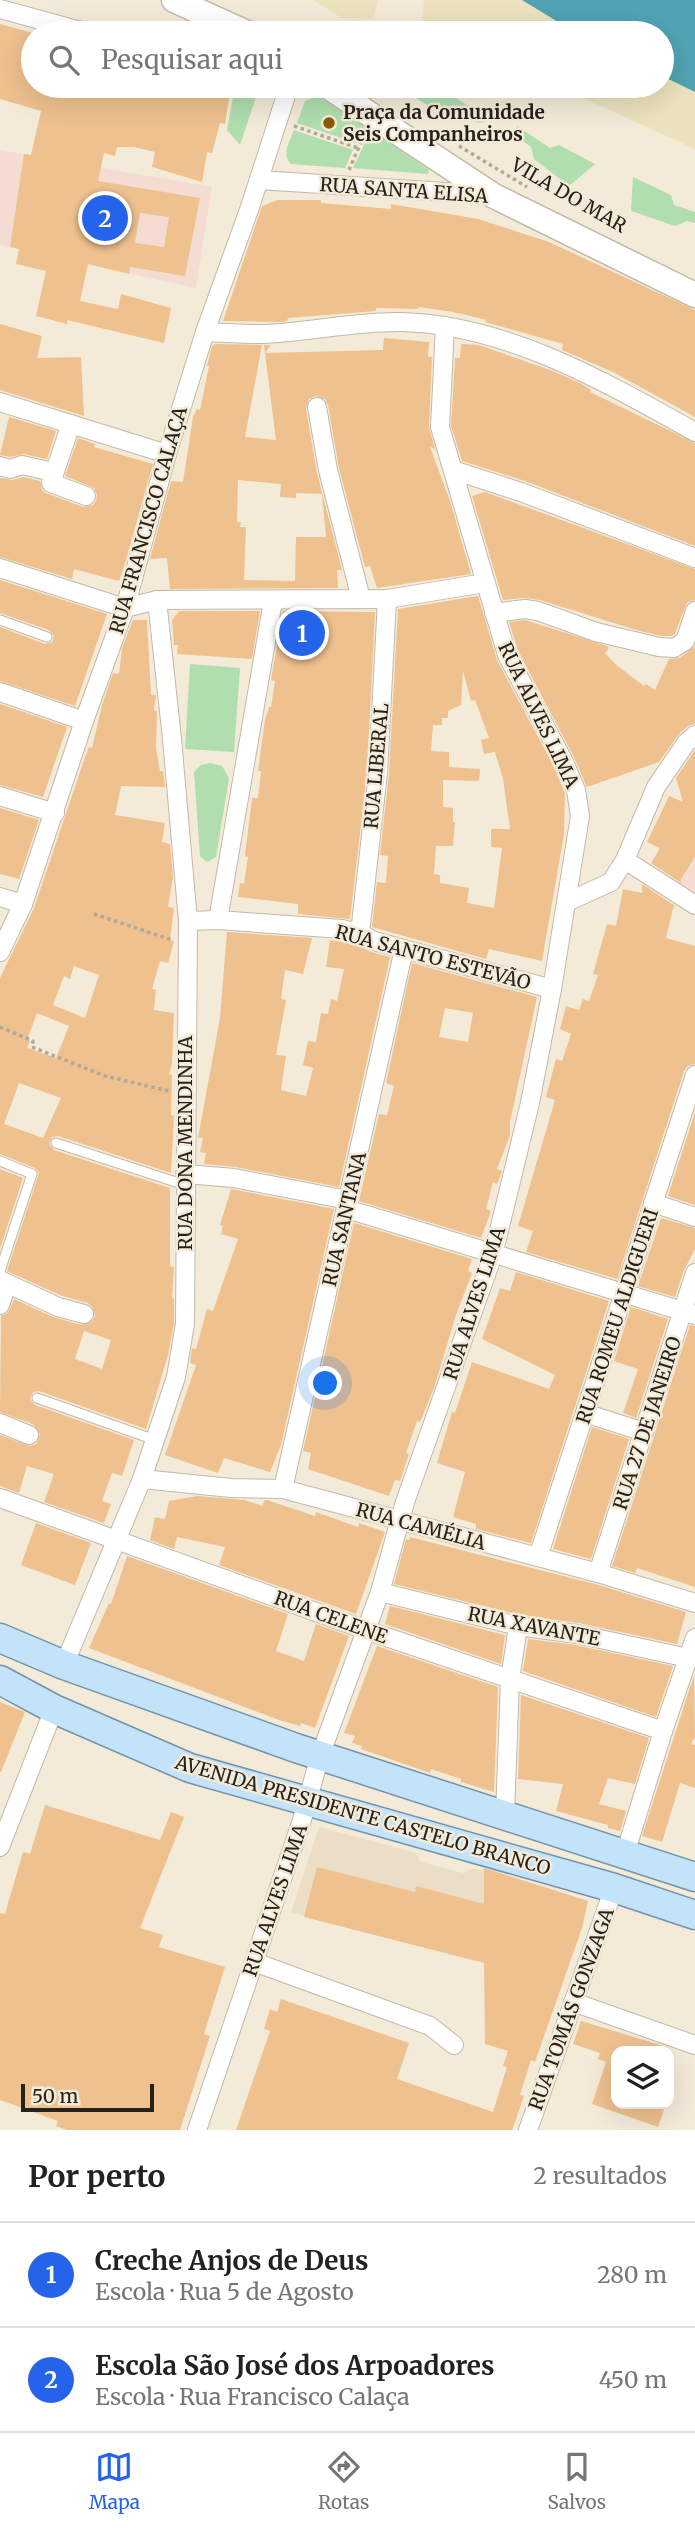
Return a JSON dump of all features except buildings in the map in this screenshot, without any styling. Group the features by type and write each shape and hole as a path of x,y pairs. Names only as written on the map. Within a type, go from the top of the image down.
{"main road":[{"path":"174,0 220,21"},
{"path":"345,98 494,196"},
{"name":"RUA SANTA ELISA","path":"494,196 695,295"},
{"name":"AVENIDA PRESIDENTE CASTELO BRANCO","path":"0,1638 64,1665 320,1756 695,1877"},
{"name":"AVENIDA PRESIDENTE CASTELO BRANCO","path":"0,1680 54,1709 190,1768 614,1888 695,1914"}],"street":[{"path":"0,9 44,21"},
{"name":"RUA FRANCISCO CALAÇA","path":"0,952 23,904 55,813 83,720 125,608 167,454 205,332 285,98"},
{"name":"RUA SANTA ELISA","path":"259,180 494,196"},
{"path":"205,332 263,334 400,322 445,326 525,348 578,369 695,432"},
{"name":"RUA ALVES LIMA","path":"197,2130 308,1802 320,1756 380,1592 405,1502 493,1255 530,1103 552,989 580,816 579,802 563,760 507,655 440,427 445,326"},
{"path":"0,402 167,454"},
{"path":"317,407 328,470 361,600"},
{"path":"71,424 51,483 86,496"},
{"path":"0,466 10,469 22,465 53,472"},
{"path":"453,470 521,492 695,558"},
{"path":"0,568 125,608 157,600 387,599 485,583"},
{"name":"RUA LIBERAL","path":"360,933 379,774 387,599"},
{"name":"RUA DONA MENDINHA","path":"64,1665 142,1479 176,1377 185,1324 188,921 157,600"},
{"path":"218,920 273,601"},
{"path":"494,613 538,611 596,632 674,648 685,641 695,611"},
{"path":"0,692 83,720"},
{"path":"567,902 611,883 625,860 656,787 686,743 695,735"},
{"path":"0,796 55,813"},
{"path":"625,860 695,905"},
{"path":"0,897 23,904"},
{"name":"RUA SANTO ESTEVÃO","path":"188,921 218,920 342,929 360,933 374,941 552,989"},
{"name":"RUA SANTANA","path":"283,1489 404,949"},
{"name":"RUA ROMEU ALDIGUERI","path":"538,1557 653,1203 688,1121 695,1075"},
{"path":"185,1180 234,1178 347,1204 493,1255 689,1313"},
{"path":"653,1203 695,1217"},
{"name":"RUA 27 DE JANEIRO","path":"598,1573 644,1432 689,1313 695,1273"},
{"path":"0,1305 2,1278 58,1307 84,1314"},
{"path":"585,1413 644,1432"},
{"path":"0,1423 29,1435"},
{"name":"RUA CAMÉLIA","path":"142,1479 231,1488 283,1489 598,1573 695,1603"},
{"name":"RUA CELENE","path":"0,1498 366,1630 663,1731"},
{"name":"RUA XAVANTE","path":"380,1592 518,1626 577,1634 688,1658"},
{"path":"505,1815 510,1680 518,1626"},
{"path":"625,1854 695,1638"},
{"path":"0,1847 54,1709"},
{"name":"RUA TOMÁS GONZAGA","path":"528,2130 614,1888"},
{"path":"254,1962 430,2026 454,2045"},
{"path":"573,2003 695,2045"}],"lane":[{"path":"0,620 47,637"},
{"path":"56,1143 185,1180"},
{"path":"0,1161 32,1174 2,1278"},
{"path":"37,1398 155,1440"}],"path":[{"path":"296,116 292,125 358,148"},
{"path":"361,173 348,172 368,126"},
{"name":"VILA DO MAR","path":"454,143 536,192"},
{"path":"94,914 187,946"},
{"path":"0,1027 33,1041 32,1047 105,1076 185,1095"}],"shaded area":[{"path":"0,150 212,187 196,288 0,245"},
{"path":"695,857 695,898 676,886"},
{"path":"319,1827 416,1853 421,1862 463,1873 473,1868 484,1871 484,1962 291,1912"}],"green space":[{"path":"233,98 256,98 240,145 227,130"},
{"path":"320,98 365,126 356,143 297,123 305,101"},
{"path":"416,98 456,98 491,120 479,123 464,116 453,120"},
{"path":"517,126 550,148 559,145 595,164 569,186 534,159 531,147 518,137"},
{"path":"294,130 353,150 345,168 291,164 286,152"},
{"path":"371,130 429,170 428,174 353,168"},
{"path":"633,177 671,195 674,205 695,212 695,223 687,221 675,226 631,211"},
{"path":"190,664 240,668 234,752 185,749"},
{"path":"210,763 222,766 229,778 216,857 207,862 200,856 194,772 201,765"}],"sand":[{"path":"313,0 379,0 372,19 342,18"},
{"path":"424,0 522,0 556,21 422,21"},
{"path":"674,82 695,92 695,149 582,98 674,98"}],"water":[{"path":"522,0 695,0 695,92 674,82 674,21 556,21"}],"place":[{"name":"Praça da Comunidade Seis Companheiros","path":"329,123"},
{"name":"Escola São José dos Arpoadores","path":"105,218"},
{"name":"Creche Anjos de Deus","path":"302,633"}]}
